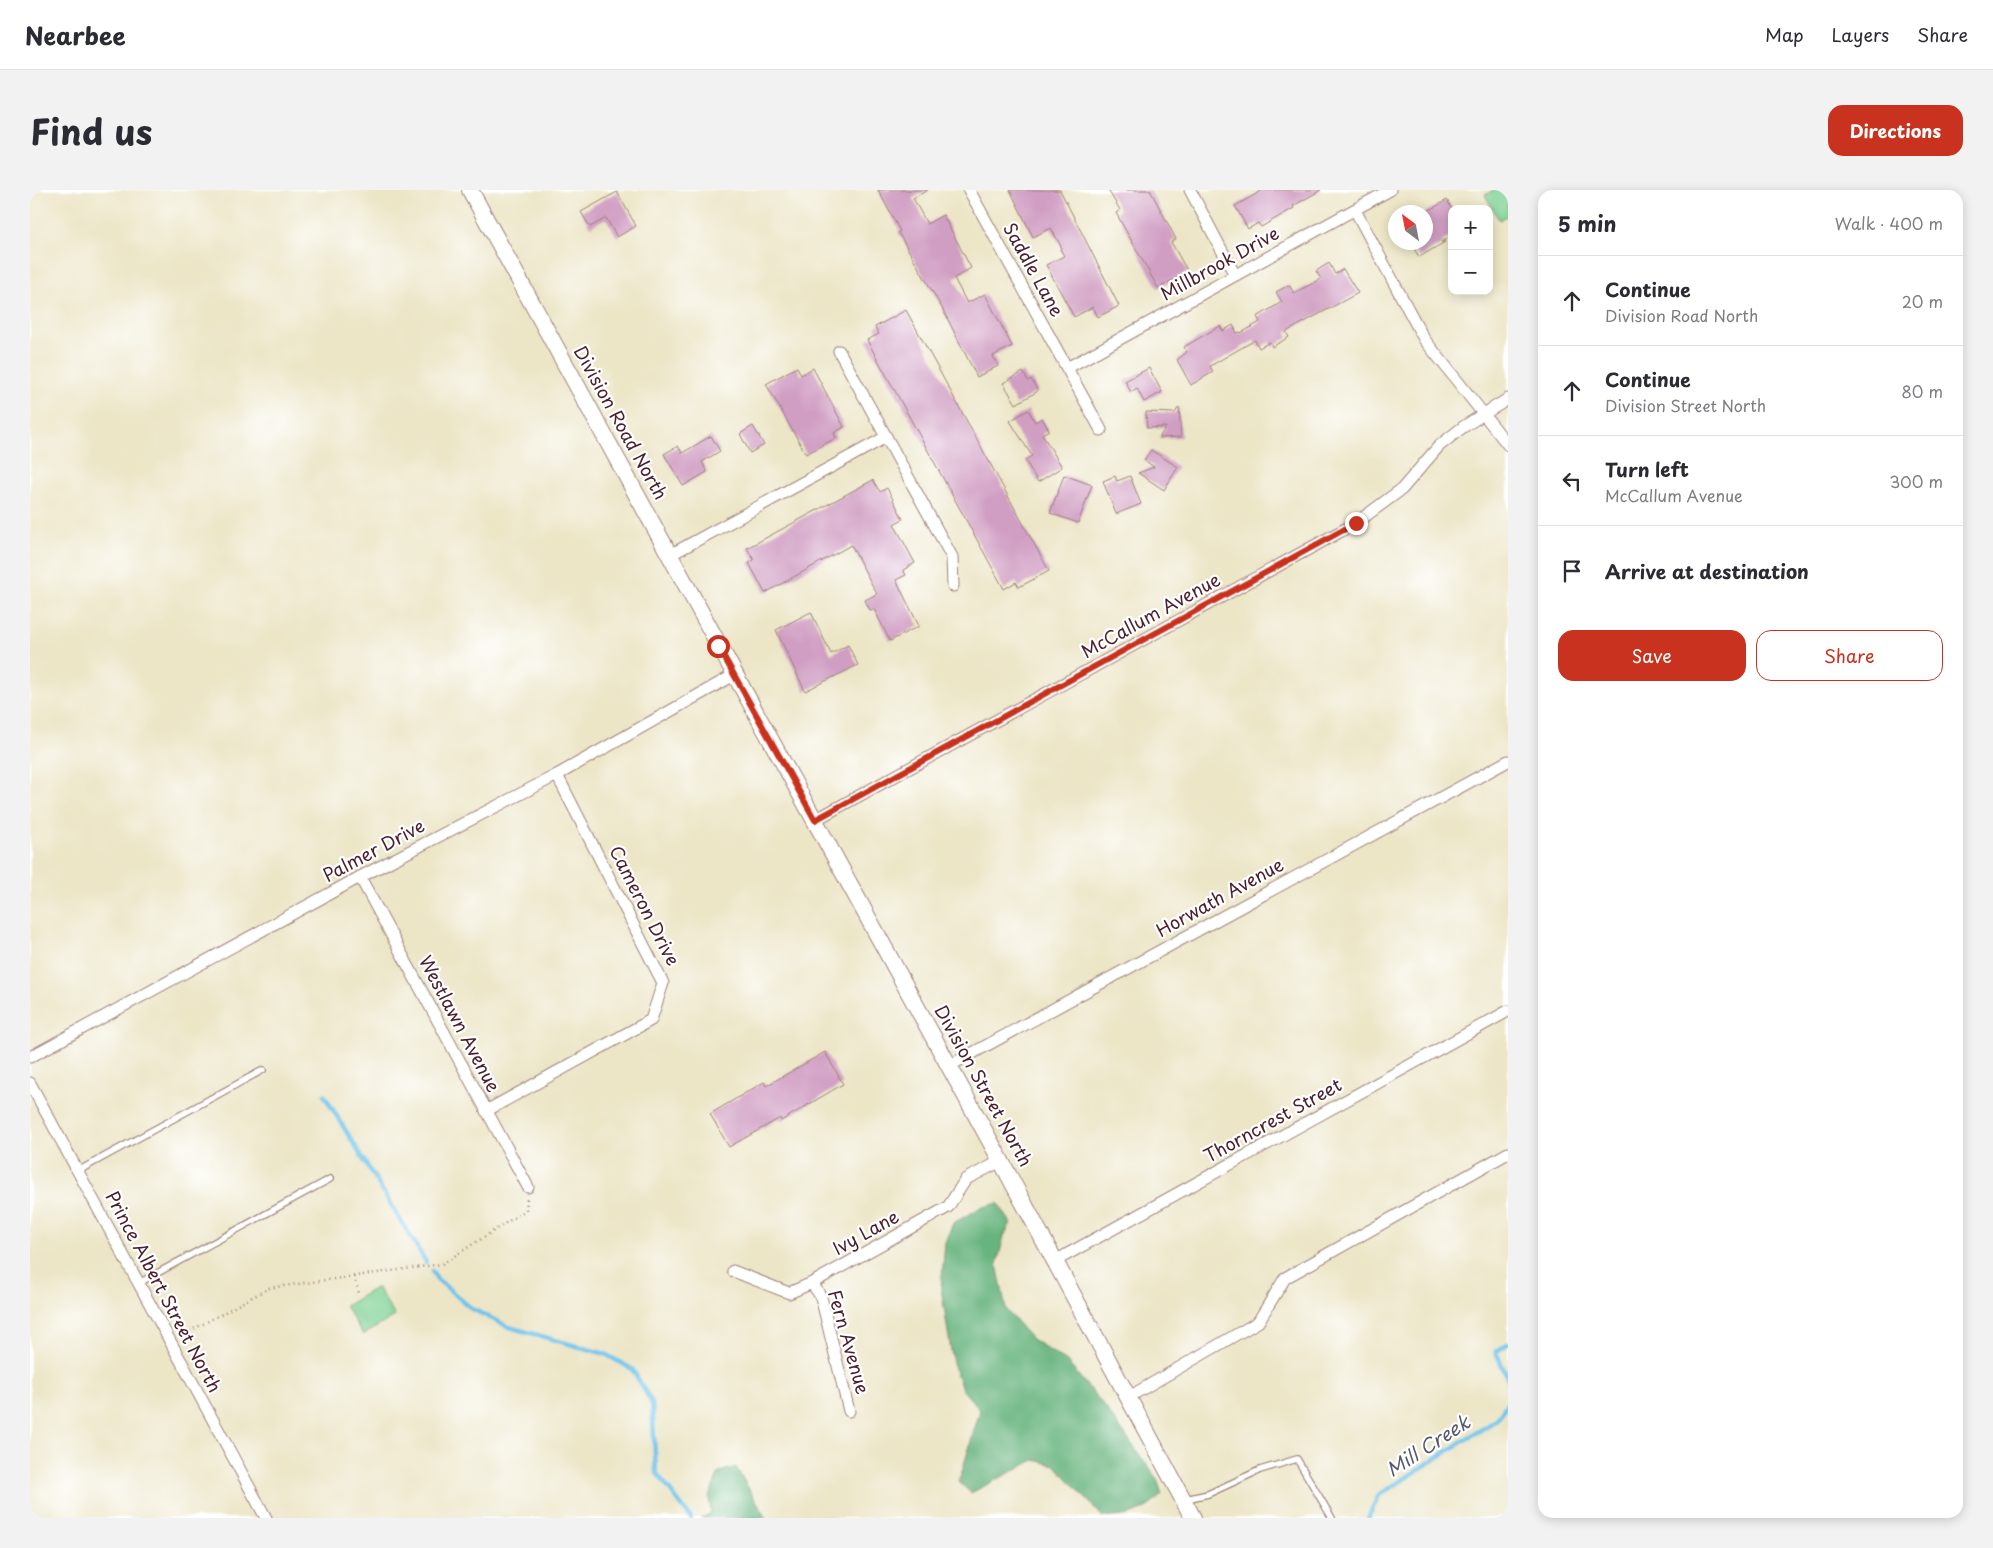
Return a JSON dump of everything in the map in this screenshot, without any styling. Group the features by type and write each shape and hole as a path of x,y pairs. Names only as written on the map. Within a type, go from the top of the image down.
{"main road":[{"name":"Division Road North","path":"470,190 670,555 734,676"},
{"name":"Division Street North","path":"734,676 815,820 1001,1161 1193,1518"}],"street":[{"name":"Saddle Lane","path":"969,190 1100,430"},
{"path":"1190,190 1235,275"},
{"name":"Millbrook Drive","path":"1067,368 1390,190"},
{"path":"1354,210 1424,339 1468,392 1508,445"},
{"path":"839,351 952,557 953,586"},
{"name":"McCallum Avenue","path":"815,820 1356,523 1402,489 1439,446 1483,414 1508,399"},
{"path":"670,555 886,437"},
{"name":"Palmer Drive","path":"30,1057 360,877 558,775 734,676"},
{"name":"Horwath Avenue","path":"949,1066 1508,761"},
{"name":"Cameron Drive","path":"486,1111 651,1020 664,983 558,775"},
{"name":"Westlawn Avenue","path":"360,877 528,1187"},
{"name":"Thorncrest Street","path":"1055,1261 1508,1011"},
{"name":"Prince Albert Street North","path":"30,1083 266,1518"},
{"path":"1127,1398 1258,1322 1285,1278 1508,1154"},
{"name":"Ivy Lane","path":"733,1271 789,1293 812,1283 948,1207 966,1179 1001,1161"},
{"name":"Fern Avenue","path":"812,1283 821,1296 849,1410"}],"lane":[{"path":"78,1171 263,1070"},
{"path":"139,1284 330,1179"},
{"path":"1182,1500 1208,1494 1260,1470 1297,1459 1332,1518"}],"path":[{"path":"170,1342 269,1288 442,1264 526,1210 528,1187"},
{"path":"354,1277 360,1296"}],"green space":[{"path":"1493,190 1508,190 1508,215 1499,220 1493,209 1493,205 1491,205 1485,195"},
{"path":"998,1203 1011,1223 1004,1236 997,1264 1006,1310 1032,1339 1067,1362 1105,1407 1157,1479 1162,1494 1150,1505 1135,1513 1103,1517 1055,1465 1034,1460 971,1493 959,1482 980,1410 962,1389 953,1364 941,1288 945,1242 953,1223 980,1208"},
{"path":"377,1287 395,1316 363,1335 345,1306"},
{"path":"736,1467 766,1518 702,1518 711,1513 709,1497 719,1472"}],"building":[{"path":"878,190 928,190 913,198 927,224 943,215 971,268 954,278 967,303 985,294 1012,346 993,356 998,366 977,377 942,308 898,232 900,231"},
{"path":"1010,190 1060,190 1119,306 1098,317 1093,307 1074,317 1046,265 1064,256 1060,249 1062,248 1051,228 1033,237"},
{"path":"1108,190 1150,190 1176,239 1171,242 1188,272 1158,288 1116,213 1120,210"},
{"path":"1263,190 1321,190 1261,227 1258,223 1248,229 1235,206"},
{"path":"617,192 636,226 617,237 606,218 590,227 581,212"},
{"path":"1447,200 1450,205 1448,205 1448,238 1433,249 1433,208"},
{"path":"1415,250 1431,250 1419,257"},
{"path":"1329,263 1335,274 1343,269 1358,293 1286,332 1289,337 1272,347 1270,342 1259,348 1255,340 1210,366 1213,372 1191,385 1177,360 1187,352 1184,347 1220,326 1223,331 1233,325 1237,333 1241,333 1260,322 1257,317 1282,302 1276,292 1289,285 1294,293 1321,279 1316,271"},
{"path":"906,310 1049,571 1019,587 1016,582 1004,589 867,340 879,334 875,327"},
{"path":"797,367 801,375 813,368 844,427 834,433 836,438 806,454 766,384"},
{"path":"1149,368 1162,392 1144,402 1137,388 1131,392 1125,381"},
{"path":"1023,372 1028,381 1031,379 1038,391 1016,404 1003,383"},
{"path":"1179,407 1181,437 1159,438 1166,427 1147,428 1146,412 1175,413"},
{"path":"1028,410 1035,422 1042,418 1049,430 1042,434 1062,467 1038,482 1025,460 1032,456 1010,421"},
{"path":"753,426 764,445 750,453 740,434"},
{"path":"711,436 720,451 702,462 707,472 683,486 664,454 678,446 682,453"},
{"path":"1151,450 1178,467 1164,490 1138,473 1154,467 1144,460"},
{"path":"1064,475 1092,485 1078,523 1050,513"},
{"path":"1115,476 1117,481 1130,476 1141,504 1116,514 1103,481"},
{"path":"873,480 880,492 887,488 903,519 894,524 915,563 903,570 906,575 896,580 919,626 890,641 874,609 870,610 865,600 877,594 851,545 765,593 749,563 754,560 747,548"},
{"path":"811,612 831,654 848,645 858,665 805,691 776,630"},
{"path":"825,1052 843,1084 781,1121 780,1118 729,1147 710,1114 764,1082 766,1086"}],"waterway":[{"path":"324,1095 426,1262"},
{"path":"432,1271 437,1279 472,1309 509,1327 605,1354 632,1369 652,1403 656,1472 691,1518"},
{"name":"Mill Creek","path":"1508,1343 1496,1352 1508,1379"},
{"name":"Mill Creek","path":"1368,1518 1379,1495 1496,1420 1508,1402"}],"route":[{"path":"718,646 815,820 1356,523"}]}
